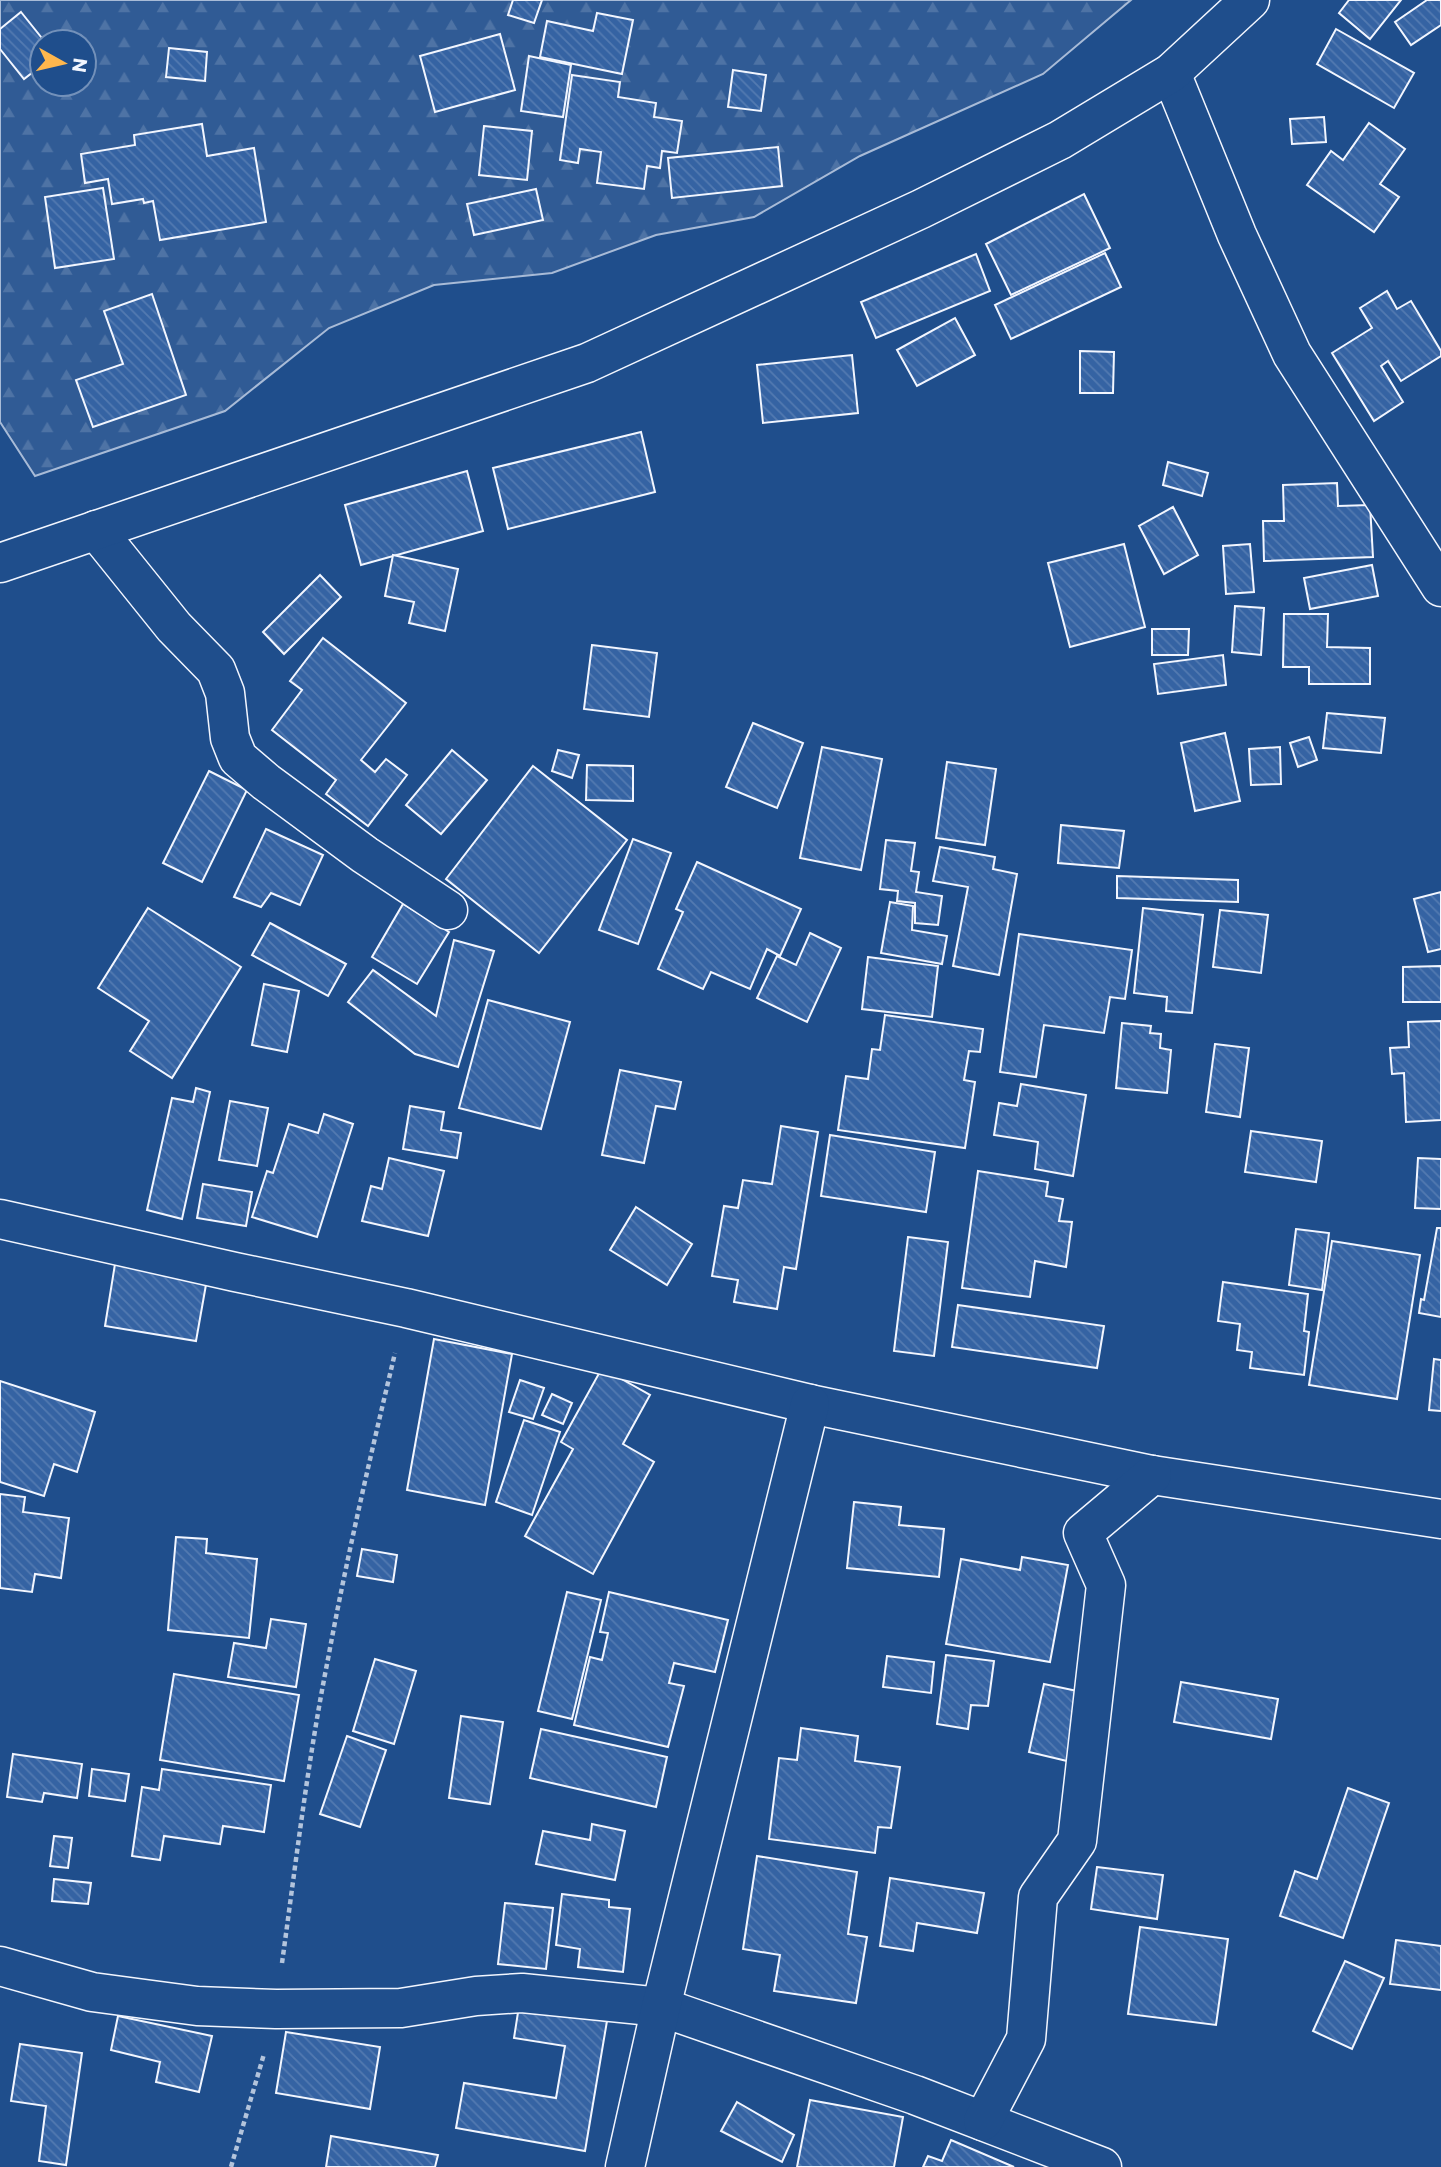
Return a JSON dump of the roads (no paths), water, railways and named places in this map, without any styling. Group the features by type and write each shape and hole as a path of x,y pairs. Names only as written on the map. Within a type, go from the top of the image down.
{"street":[{"path":"0,563 587,363 921,209 1060,140 1171,73 1250,0"},
{"path":"1171,73 1237,235 1292,354 1441,587"},
{"path":"96,530 174,627 216,670 225,692 230,737 238,758 365,855 448,910"},
{"path":"0,1219 406,1308 810,1404 1152,1475 1441,1520"},
{"path":"625,2167 661,2007 810,1404"},
{"path":"983,2121 1026,2039 1038,1897 1077,1841 1106,1585 1083,1533 1152,1475"},
{"path":"0,1966 92,1992 197,2006 276,2009 401,2008 476,1996 522,1993 661,2007 983,2121 1043,2156 1102,2167"}]}
